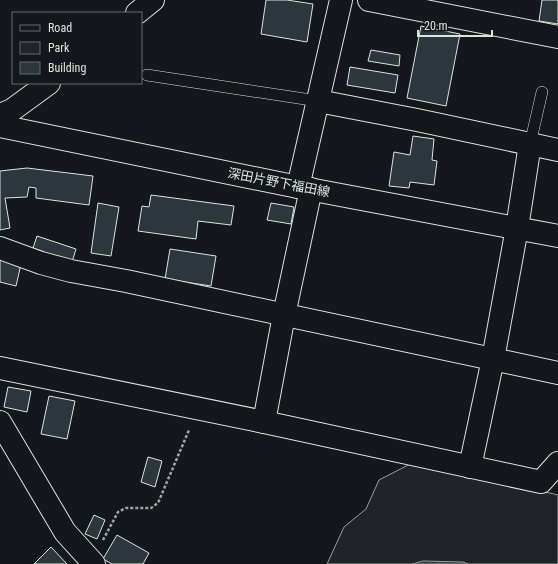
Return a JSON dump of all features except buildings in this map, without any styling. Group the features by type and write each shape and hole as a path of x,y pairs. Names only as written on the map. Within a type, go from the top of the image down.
{"street":[{"path":"138,12 153,0"},
{"path":"264,422 284,315 318,101 341,0"},
{"path":"369,0 558,37"},
{"path":"0,115 12,110 48,84"},
{"path":"318,101 558,150"},
{"name":"深田片野下福田線","path":"0,126 304,188 558,236"},
{"path":"470,468 493,359 517,228 530,144"},
{"path":"0,248 41,263 71,271 126,281 558,372"},
{"path":"0,368 198,410 264,422 470,468 541,482 558,463"},
{"path":"0,422 65,532 92,563"}],"lane":[{"path":"147,75 318,101"},
{"path":"530,144 542,92"}],"path":[{"path":"92,563 118,512 126,508 151,508 158,503 198,410"}],"green space":[{"path":"416,461 558,495 558,564 327,564 344,527 366,509 379,480"}],"shaded area":[{"path":"423,561 463,562 468,564 412,564"}]}
